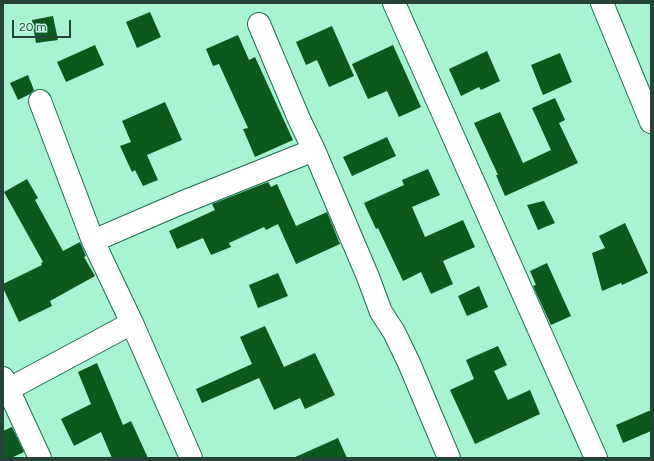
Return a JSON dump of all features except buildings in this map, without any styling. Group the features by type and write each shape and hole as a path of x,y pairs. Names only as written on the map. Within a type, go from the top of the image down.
{"street":[{"path":"394,3 596,458"},
{"path":"602,3 651,122"},
{"path":"258,24 314,150 368,277 381,312 394,332 409,362 449,458"},
{"path":"40,100 93,241 132,323 191,458"},
{"path":"93,241 181,203 314,150"},
{"path":"40,458 6,383 132,323"}]}
